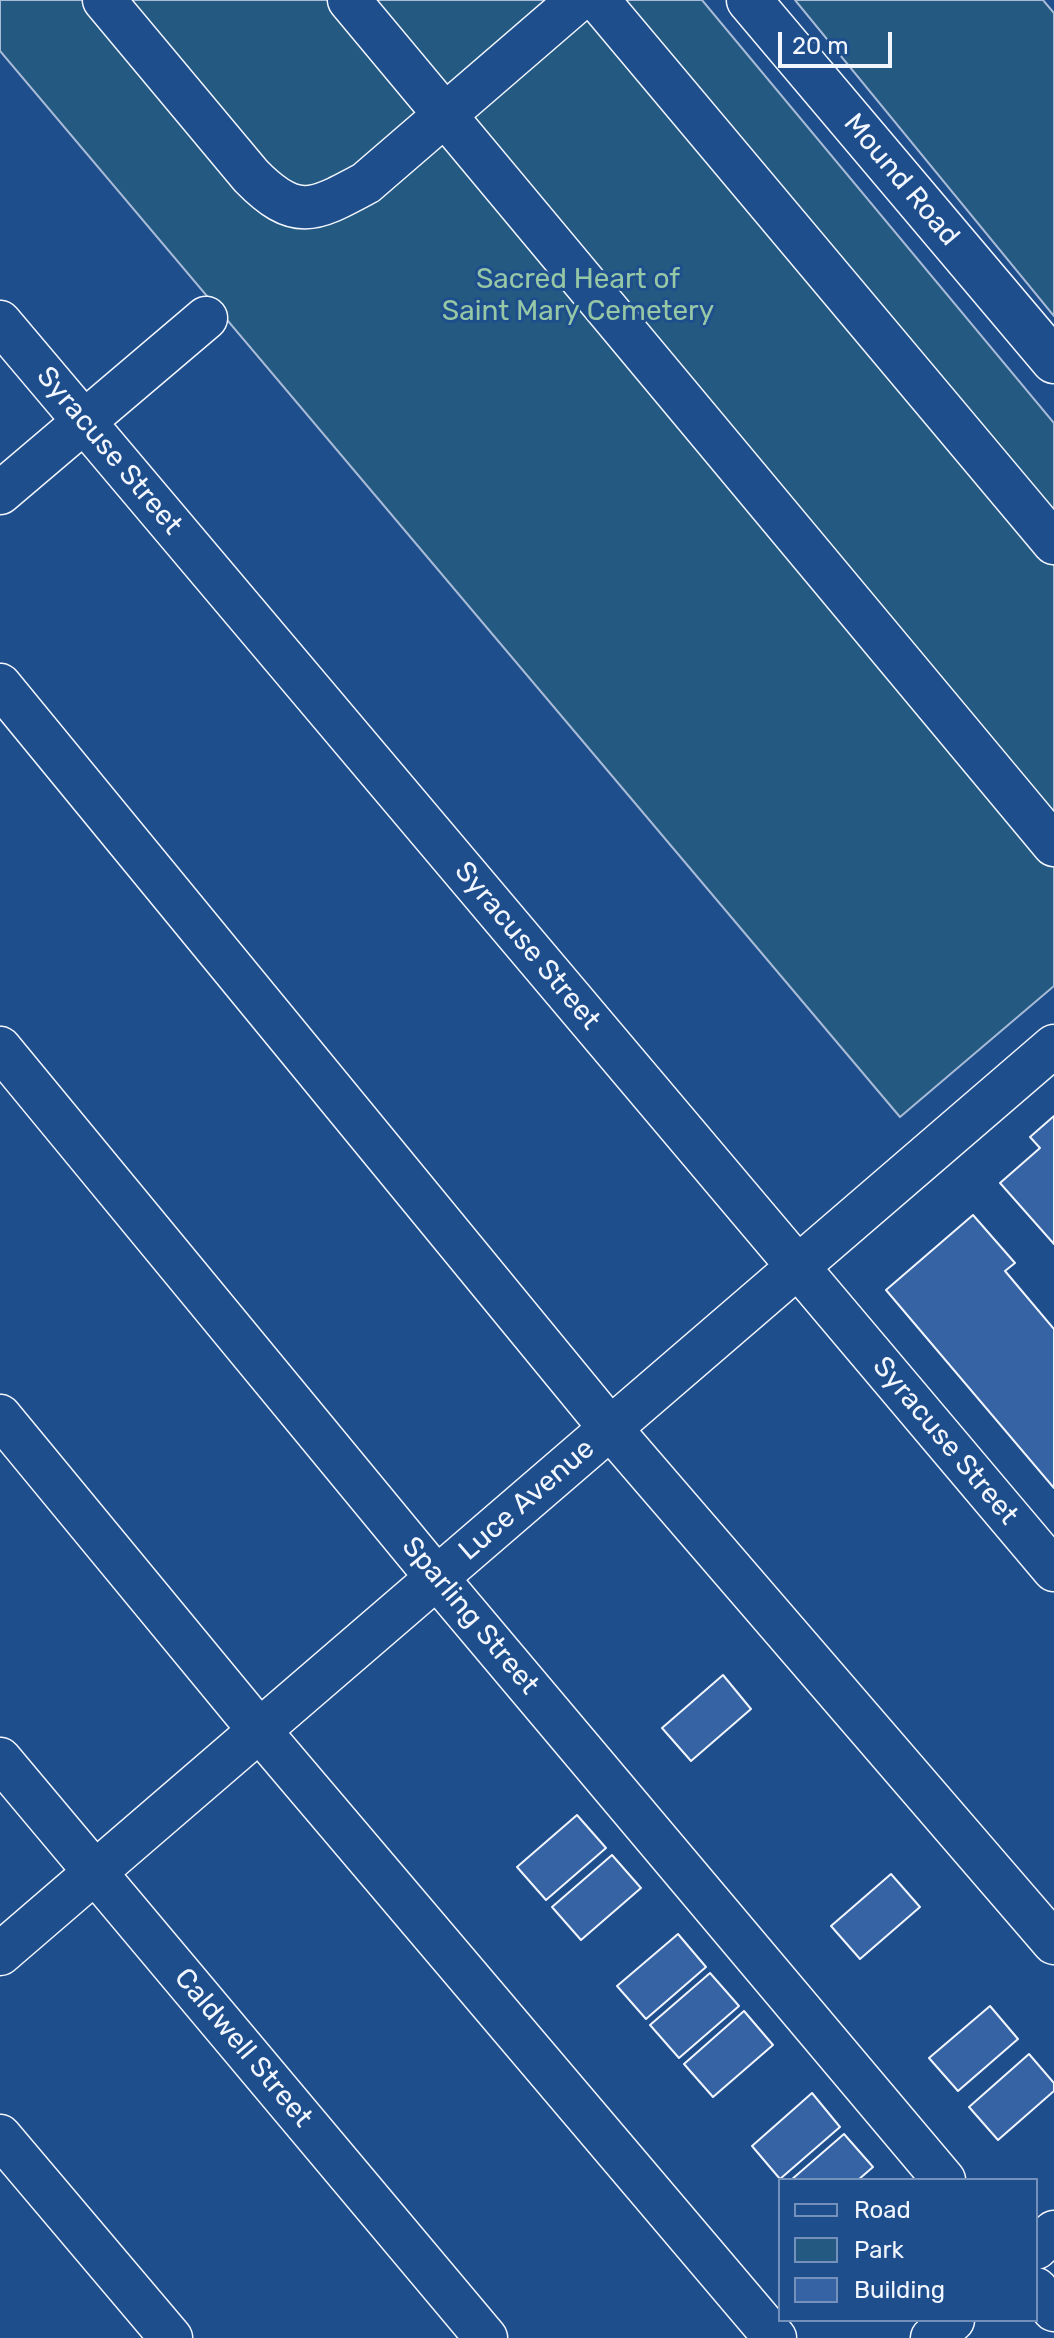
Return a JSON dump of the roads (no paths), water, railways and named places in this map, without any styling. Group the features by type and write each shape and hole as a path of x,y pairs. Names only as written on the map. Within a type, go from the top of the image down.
{"main road":[{"name":"Mound Road","path":"749,0 1054,361"}],"street":[{"path":"104,0 259,184 274,199 302,209 329,203 366,183 578,0"},
{"path":"349,0 1054,845"},
{"path":"598,0 1054,543"},
{"path":"0,493 206,318"},
{"name":"Syracuse Street","path":"0,322 1054,1570"},
{"path":"0,685 610,1428 1054,1943"},
{"name":"Luce Avenue","path":"0,1954 1054,1046"},
{"name":"Sparling Street","path":"0,1048 437,1578 942,2178"},
{"path":"0,1416 259,1730 775,2338"},
{"name":"Caldwell Street","path":"0,1759 486,2338"},
{"path":"0,2136 171,2338"},
{"path":"1038,2246 1054,2232"},
{"path":"1038,2291 1054,2310"},
{"path":"932,2338 951,2322"}],"park label":[{"name":"Sacred Heart of Saint Mary Cemetery","path":"578,296"}]}
